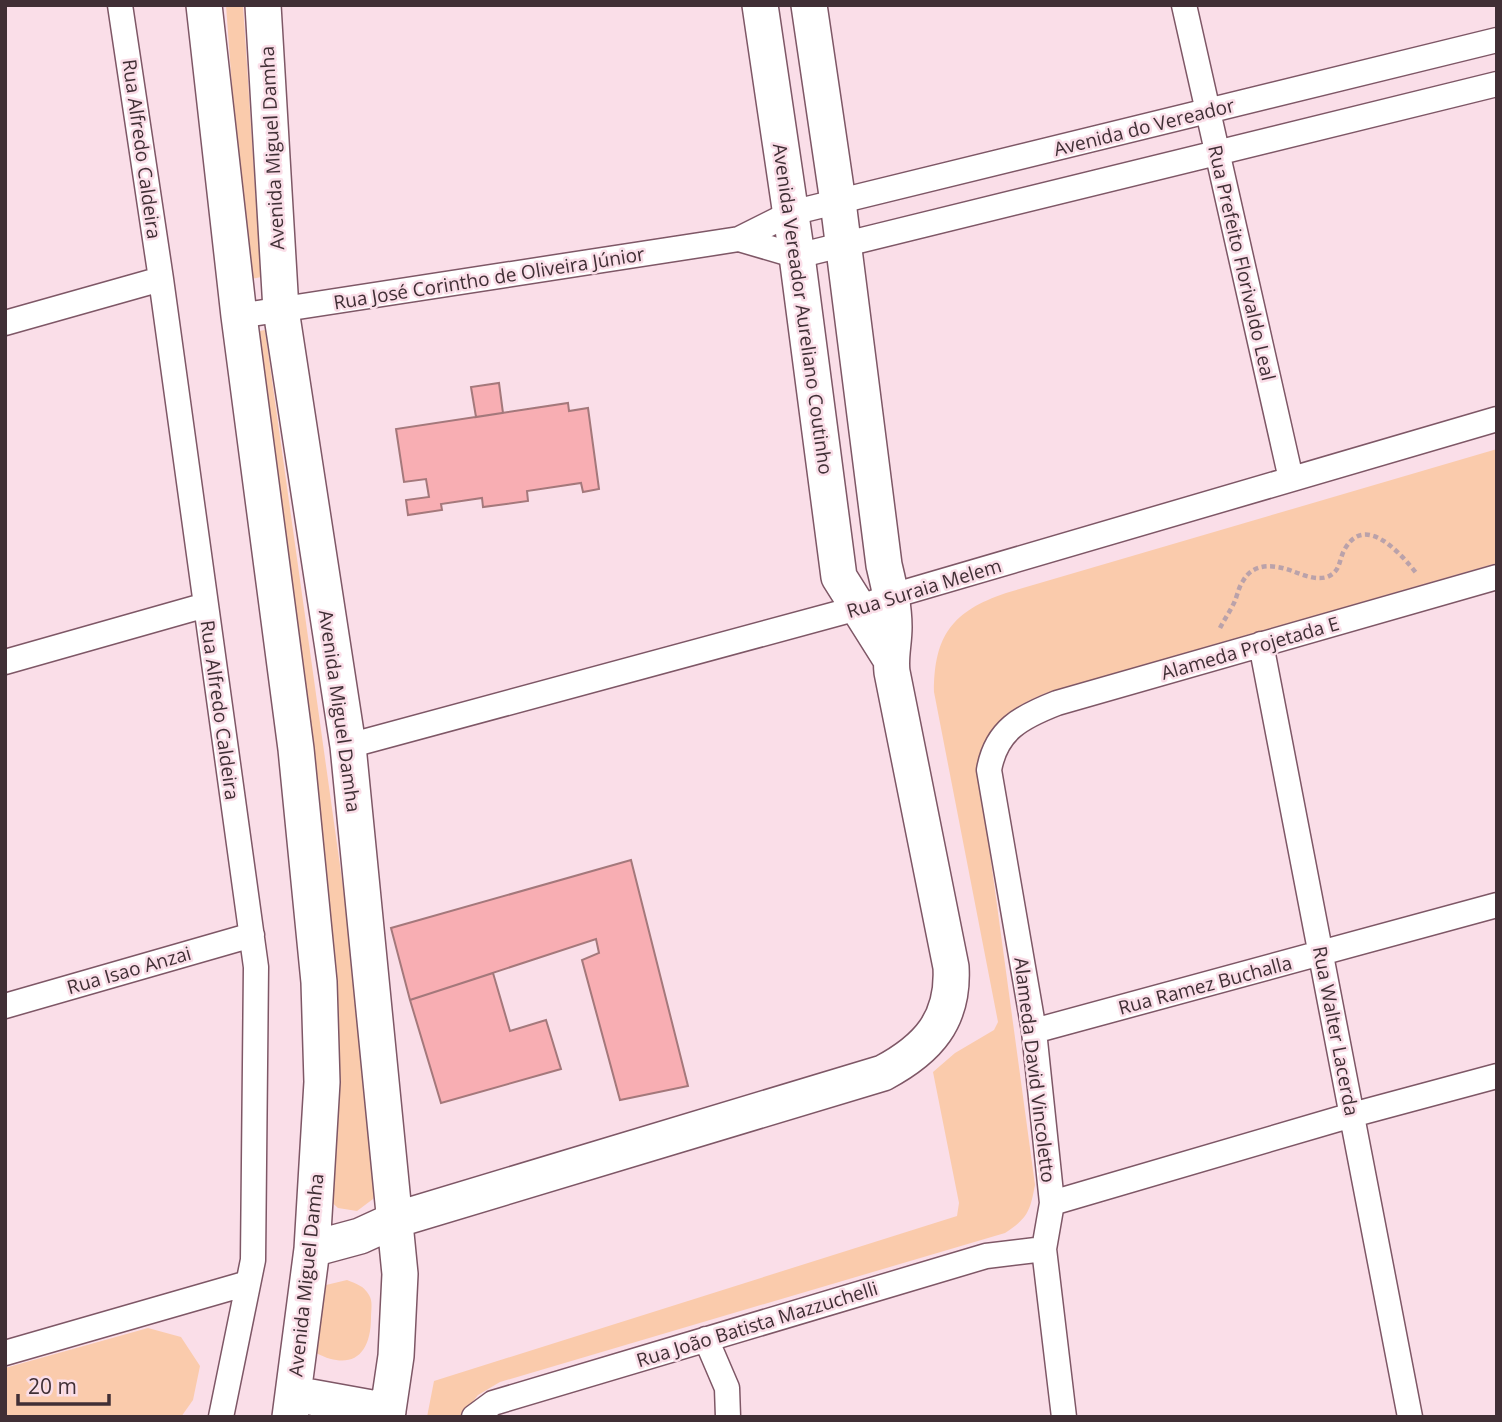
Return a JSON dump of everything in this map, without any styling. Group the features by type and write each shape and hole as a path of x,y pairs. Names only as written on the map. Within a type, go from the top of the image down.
{"street":[{"name":"Rua Alfredo Caldeira","path":"120,5 161,279 256,967 253,1260 221,1417"},
{"name":"Avenida Miguel Damha","path":"205,5 239,316 296,749 319,982 322,1082 312,1249 292,1406"},
{"name":"Avenida Miguel Damha","path":"263,5 281,310 348,746 400,1274 396,1356 387,1414"},
{"name":"Avenida Vereador Aureliano Coutinho","path":"760,5 797,256 839,577 890,658"},
{"path":"312,1249 360,1236 395,1220 883,1073 921,1049 945,1014 950,996 951,967 890,658 894,629 892,596 884,565 810,5"},
{"name":"Rua Prefeito Florivaldo Leal","path":"1184,5 1291,479"},
{"name":"Avenida do Vereador","path":"790,213 1497,40"},
{"path":"797,256 1497,84"},
{"name":"Rua José Corintho de Oliveira Júnior","path":"239,316 738,239 790,213"},
{"name":"Rua José Corintho de Oliveira Júnior","path":"738,239 797,256"},
{"path":"5,323 161,279"},
{"name":"Rua Suraia Melem","path":"348,746 858,608 1497,419"},
{"name":"Alameda Projetada E","path":"1008,730 1029,714 1057,703 1497,577"},
{"path":"5,662 206,605"},
{"name":"Rua Walter Lacerda","path":"1261,644 1410,1417"},
{"name":"Alameda David Vincoletto","path":"1008,730 992,750 989,770 1034,1031 1052,1203 1044,1249 1064,1417"},
{"name":"Rua Ramez Buchalla","path":"1034,1031 1497,905"},
{"name":"Rua Isao Anzai","path":"5,1006 252,935"},
{"path":"1052,1203 1352,1115 1497,1076"},
{"name":"Rua João Batista Mazzuchelli","path":"475,1416 493,1403 986,1256 1044,1249"},
{"path":"5,1353 248,1283"},
{"path":"706,1339 727,1388 728,1417"},
{"path":"292,1406 387,1414"}],"path":[{"path":"1224,655 1218,633 1234,604 1242,581 1250,571 1265,566 1321,579 1339,568 1344,550 1360,535 1369,533 1403,557 1419,577 1425,598"}],"shaded area":[{"path":"226,5 243,5 261,277 246,280"},
{"path":"265,330 351,944 378,1183 373,1199 357,1211 338,1208 327,1198 248,333"},
{"path":"1497,449 1497,563 1046,693 1015,708 998,725 988,747 980,780 1035,1185 1029,1208 1019,1223 1005,1233 500,1382 478,1395 461,1417 427,1417 434,1381 957,1216 959,1203 933,1072 955,1053 994,1030 998,1022 934,692 938,655 950,628 959,617 987,600 1006,593"},
{"path":"347,1280 362,1287 370,1297 370,1330 363,1350 357,1356 349,1360 339,1360 316,1353 315,1301 326,1285"},
{"path":"148,1328 181,1337 200,1366 193,1400 181,1417 5,1417 5,1368"}],"building":[{"path":"499,383 503,413 476,417 471,387"},
{"path":"568,403 569,411 588,408 599,489 583,492 581,483 527,491 528,501 483,507 482,498 441,504 442,510 408,515 406,500 429,497 426,479 404,482 396,429"},
{"path":"631,860 688,1086 620,1100 582,960 599,953 596,939 410,1000 391,928"},
{"path":"493,973 510,1031 546,1020 561,1069 441,1103 410,1000"}]}
